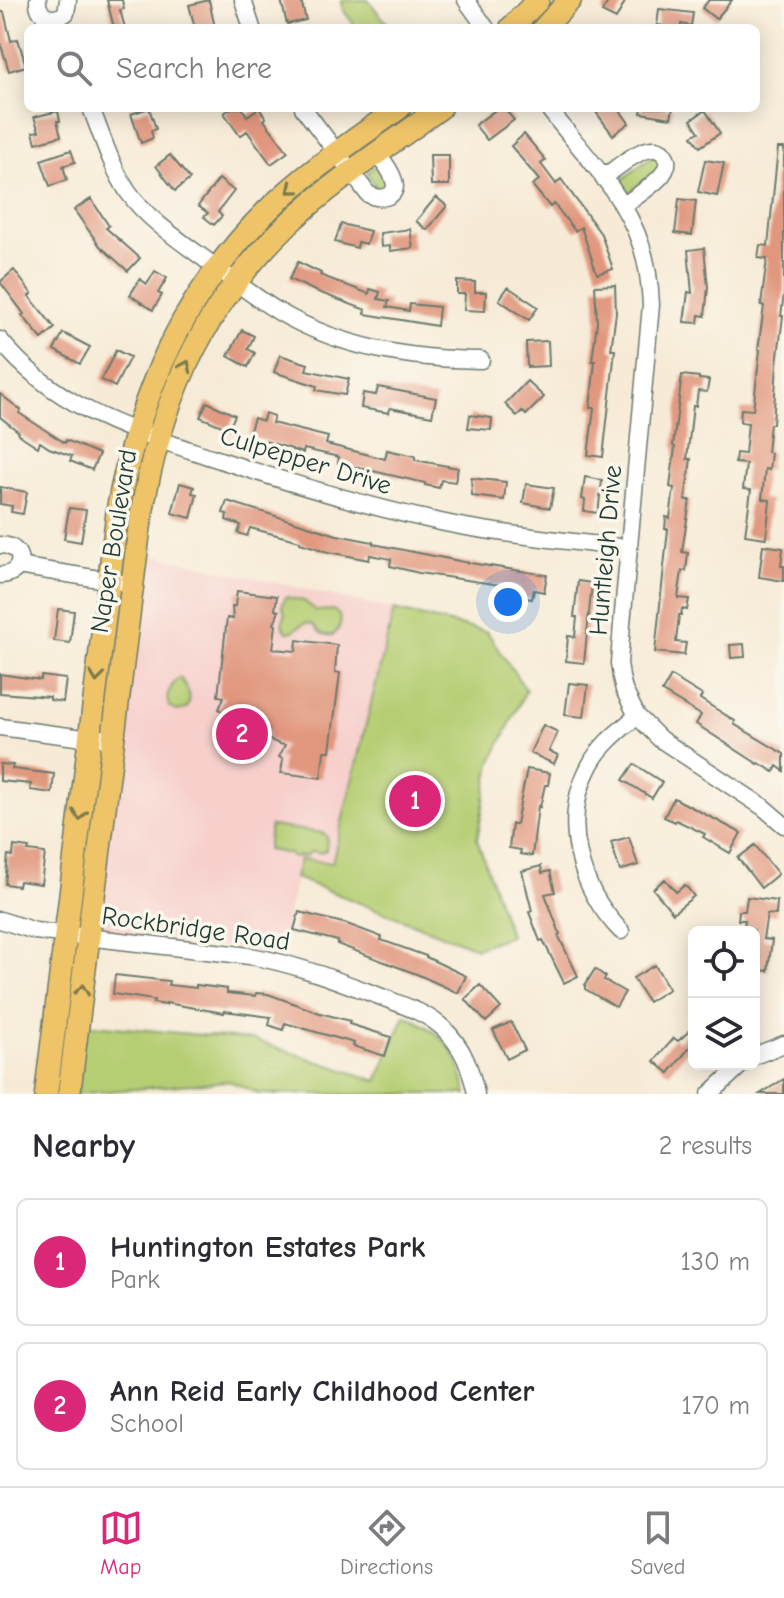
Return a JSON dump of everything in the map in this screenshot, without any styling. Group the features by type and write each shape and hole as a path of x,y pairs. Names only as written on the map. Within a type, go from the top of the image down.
{"main road":[{"path":"515,24 538,0"},
{"path":"548,24 570,0"},
{"name":"Naper Boulevard","path":"69,1094 88,938 102,739 108,581 125,469 135,432 166,353 189,309 217,268 271,208 394,112"},
{"name":"Naper Boulevard","path":"46,1094 65,934 132,584 145,486 171,402 192,353 236,282 290,223 435,112"}],"street":[{"path":"38,0 42,15 60,23 68,8 68,0"},
{"path":"243,0 251,24"},
{"path":"466,0 483,24"},
{"path":"93,112 118,176 130,194 155,220 280,312 352,344 410,356 481,360"},
{"path":"306,112 368,194 374,198 385,198 395,185 394,178 378,154"},
{"name":"Huntleigh Drive","path":"551,112 623,206 641,244 648,268 651,305 619,663 624,690 637,716 660,739 763,807 784,825"},
{"path":"603,178 650,148 666,156 663,174 623,206"},
{"name":"Culpepper Drive","path":"0,340 18,361 58,394 94,414 135,432 288,483 387,509 487,530 629,548"},
{"path":"0,545 10,545 19,556 18,566 11,574 0,575"},
{"path":"18,566 132,584"},
{"path":"621,931 609,919 590,886 578,850 574,819 581,785 591,763 613,736 637,716"},
{"path":"0,727 102,739"},
{"name":"Rockbridge Road","path":"0,920 35,931 250,956 312,970 415,1010 442,1027 465,1058 476,1094"},
{"path":"760,1054 784,1044"},
{"path":"710,1094 736,1070"}],"shaded area":[{"path":"143,552 394,610 332,864 300,859 279,955 96,930"}],"green space":[{"path":"342,0 368,0 388,24 354,24 343,10"},
{"path":"653,156 661,160 660,169 630,192 625,191 621,185 624,178"},
{"path":"375,166 388,181 386,190 377,189 367,173"},
{"path":"286,597 304,601 317,611 333,610 340,619 338,629 333,635 327,635 314,625 305,623 287,632 282,625 285,614 282,605"},
{"path":"394,610 487,632 526,690 491,763 477,839 510,936 476,948 295,878 300,859 332,863"},
{"path":"180,678 187,689 189,701 186,709 177,711 170,707 168,696"},
{"path":"270,826 323,833 327,837 326,850 320,853 312,851 295,858 290,854 267,850"},
{"path":"405,1015 431,1029 448,1045 459,1065 467,1094 260,1094 229,1081 75,1094 84,1024 254,1040 377,1081"}],"building":[{"path":"107,0 122,0 124,9 120,10 124,24 113,24"},
{"path":"209,0 214,24 194,24 189,5"},
{"path":"281,0 301,0 306,20 287,24"},
{"path":"609,0 626,0 616,19 602,12"},
{"path":"709,0 732,0 716,19 702,8"},
{"path":"659,9 693,13 691,24 657,24"},
{"path":"0,12 4,12 11,41 18,39 24,67 9,71 0,42"},
{"path":"58,112 61,136 36,143 33,132 39,131 34,117"},
{"path":"150,112 156,129 151,131 153,138 141,143 131,114"},
{"path":"244,112 247,116 262,112 266,118 264,120 288,152 271,164 247,131 240,136 224,113"},
{"path":"493,112 507,112 514,120 487,140 475,125"},
{"path":"596,112 621,112 629,123 613,135"},
{"path":"641,112 672,112 671,118"},
{"path":"706,112 720,133 700,147 692,136 699,132 691,120"},
{"path":"524,134 546,160 541,164 556,184 561,179 601,234 613,269 597,274 581,227 575,231 554,204 550,207 532,185 539,180 511,146"},
{"path":"778,148 784,148 784,294 773,424 770,424 767,452 771,453 769,470 765,469 762,499 770,500 766,538 745,535 751,490 743,489 746,464 735,463 736,453 745,454 748,423 740,422 741,409 753,410 767,259 758,258 760,245 768,246"},
{"path":"71,150 75,162 63,166 67,180 50,186 41,160"},
{"path":"170,155 190,179 175,191 156,166"},
{"path":"430,155 449,155 449,185 431,185"},
{"path":"705,160 724,163 717,196 698,192"},
{"path":"219,179 234,191 218,212 222,216 214,225 204,217 208,213 198,206"},
{"path":"436,197 447,206 427,230 416,221"},
{"path":"91,199 109,226 106,228 140,258 128,271 100,246 74,210"},
{"path":"679,199 696,201 692,235 675,233"},
{"path":"341,224 370,231 366,244 358,242 357,248 335,242"},
{"path":"410,229 413,248 390,251 390,246 381,247 380,233"},
{"path":"704,248 708,287 705,316 699,315 698,323 684,322 688,292 692,293 688,250"},
{"path":"298,262 320,275 369,294 370,289 380,292 378,299 389,301 387,307 409,311 410,304 439,307 437,326 365,314 366,310 289,279"},
{"path":"14,270 32,294 29,296 55,328 42,339 0,282"},
{"path":"155,271 167,278 153,310 130,295 140,279 147,284"},
{"path":"457,281 475,282 475,292 486,292 485,311 464,310 465,294 457,294"},
{"path":"615,285 616,313 611,350 615,350 603,457 588,455 594,408 590,408 597,322 595,286"},
{"path":"508,287 538,307 529,320 499,300"},
{"path":"242,330 254,336 248,349 255,353 248,367 228,356"},
{"path":"63,333 90,347 80,364 54,350"},
{"path":"548,341 549,366 527,367 526,342"},
{"path":"116,350 130,357 115,387 101,380"},
{"path":"280,355 308,364 306,370 349,379 345,395 316,390 317,386 274,372"},
{"path":"682,375 709,380 707,392 698,391 696,406 693,406 687,459 691,459 685,500 690,500 682,552 688,553 678,598 689,599 687,610 682,609 679,615 676,642 686,643 684,655 655,652 668,529 665,529 666,517 670,518 674,488 670,487"},
{"path":"527,381 544,397 526,415 522,411 517,416 505,404"},
{"path":"378,387 436,398 432,416 390,408 389,413 361,408 363,393 376,395"},
{"path":"0,394 21,410 19,413 65,443 66,440 99,454 92,470 70,461 72,456 40,442 38,447 18,434 0,417"},
{"path":"207,402 235,415 229,429 200,417"},
{"path":"265,413 274,416 272,423 328,437 326,444 385,459 387,450 415,456 415,460 458,468 455,482 441,480 439,488 425,485 338,463 339,457 304,449 303,453 248,436 254,418 263,421"},
{"path":"470,415 492,418 491,430 468,428"},
{"path":"585,477 602,480 598,513 584,511"},
{"path":"471,478 506,482 504,500 472,496"},
{"path":"180,483 194,487 192,493 197,494 191,518 172,513"},
{"path":"526,484 554,488 550,508 523,503"},
{"path":"0,487 27,492 23,514 11,512 12,506 0,504"},
{"path":"227,501 373,544 547,575 544,592 534,590 532,599 519,597 520,588 419,573 390,566 391,559 370,555 369,560 319,550 300,541 250,528 247,536 238,533 241,525 226,520 227,514 223,513"},
{"path":"69,508 86,510 81,542 64,539"},
{"path":"763,545 783,548 781,566 784,566 784,581 759,577"},
{"path":"578,581 592,583 584,663 566,661 568,636 575,637"},
{"path":"237,591 277,596 275,610 279,611 274,624 273,649 296,651 297,640 337,645 335,672 340,673 330,751 324,751 321,778 281,773 283,759 279,757 285,745 268,739 269,730 221,724 222,711 219,709 224,697 218,696 227,618 233,619 232,607 235,606"},
{"path":"58,609 74,611 70,643 54,641"},
{"path":"744,644 745,657 731,658 730,645"},
{"path":"0,674 41,680 41,676 66,679 63,702 50,700 50,697 0,693"},
{"path":"671,676 702,695 700,699 735,721 734,724 784,754 784,771 777,766 774,772 758,764 696,724 701,715 662,692"},
{"path":"569,683 588,685 584,717 565,715"},
{"path":"543,725 558,732 549,751 558,755 554,764 530,753"},
{"path":"0,764 13,765 12,769 54,774 52,793 30,790 31,784 0,781"},
{"path":"634,764 662,782 652,798 623,780"},
{"path":"527,769 550,773 538,806 532,856 509,848 512,824 516,824"},
{"path":"674,798 741,833 730,853 703,837 705,834 664,817"},
{"path":"629,837 638,865 620,871 611,842"},
{"path":"755,845 778,874 761,888 738,858"},
{"path":"14,846 45,853 41,884 19,881 18,886 5,884 8,855 13,856"},
{"path":"541,866 542,873 550,871 555,892 545,894 558,935 578,976 564,983 543,940 540,941 529,912 532,911 522,871"},
{"path":"665,879 676,892 685,885 694,896 673,913 653,889"},
{"path":"747,897 777,901 776,915 767,914 763,939 772,940 768,971 760,970 760,926 744,926 745,920 738,920 739,911 745,911"},
{"path":"299,912 382,937 381,940 426,956 466,976 458,993 337,944 338,941 294,930"},
{"path":"655,965 669,989 648,1002 633,978"},
{"path":"595,969 606,977 604,980 625,992 616,1007 585,989"},
{"path":"115,975 169,981 168,985 227,989 227,993 268,994 391,1037 385,1056 353,1046 354,1043 285,1023 283,1030 269,1025 271,1017 166,1005 153,1003 154,1000 113,994"},
{"path":"480,985 501,1008 486,1022 465,999"},
{"path":"511,1022 525,1050 507,1059 493,1030"},
{"path":"688,1032 688,1049 669,1073 654,1061 674,1038 678,1041"},
{"path":"784,1079 784,1094 760,1094"}],"place":[{"name":"Ann Reid Early Childhood Center","path":"242,734"},
{"name":"Huntington Estates Park","path":"415,801"}]}
